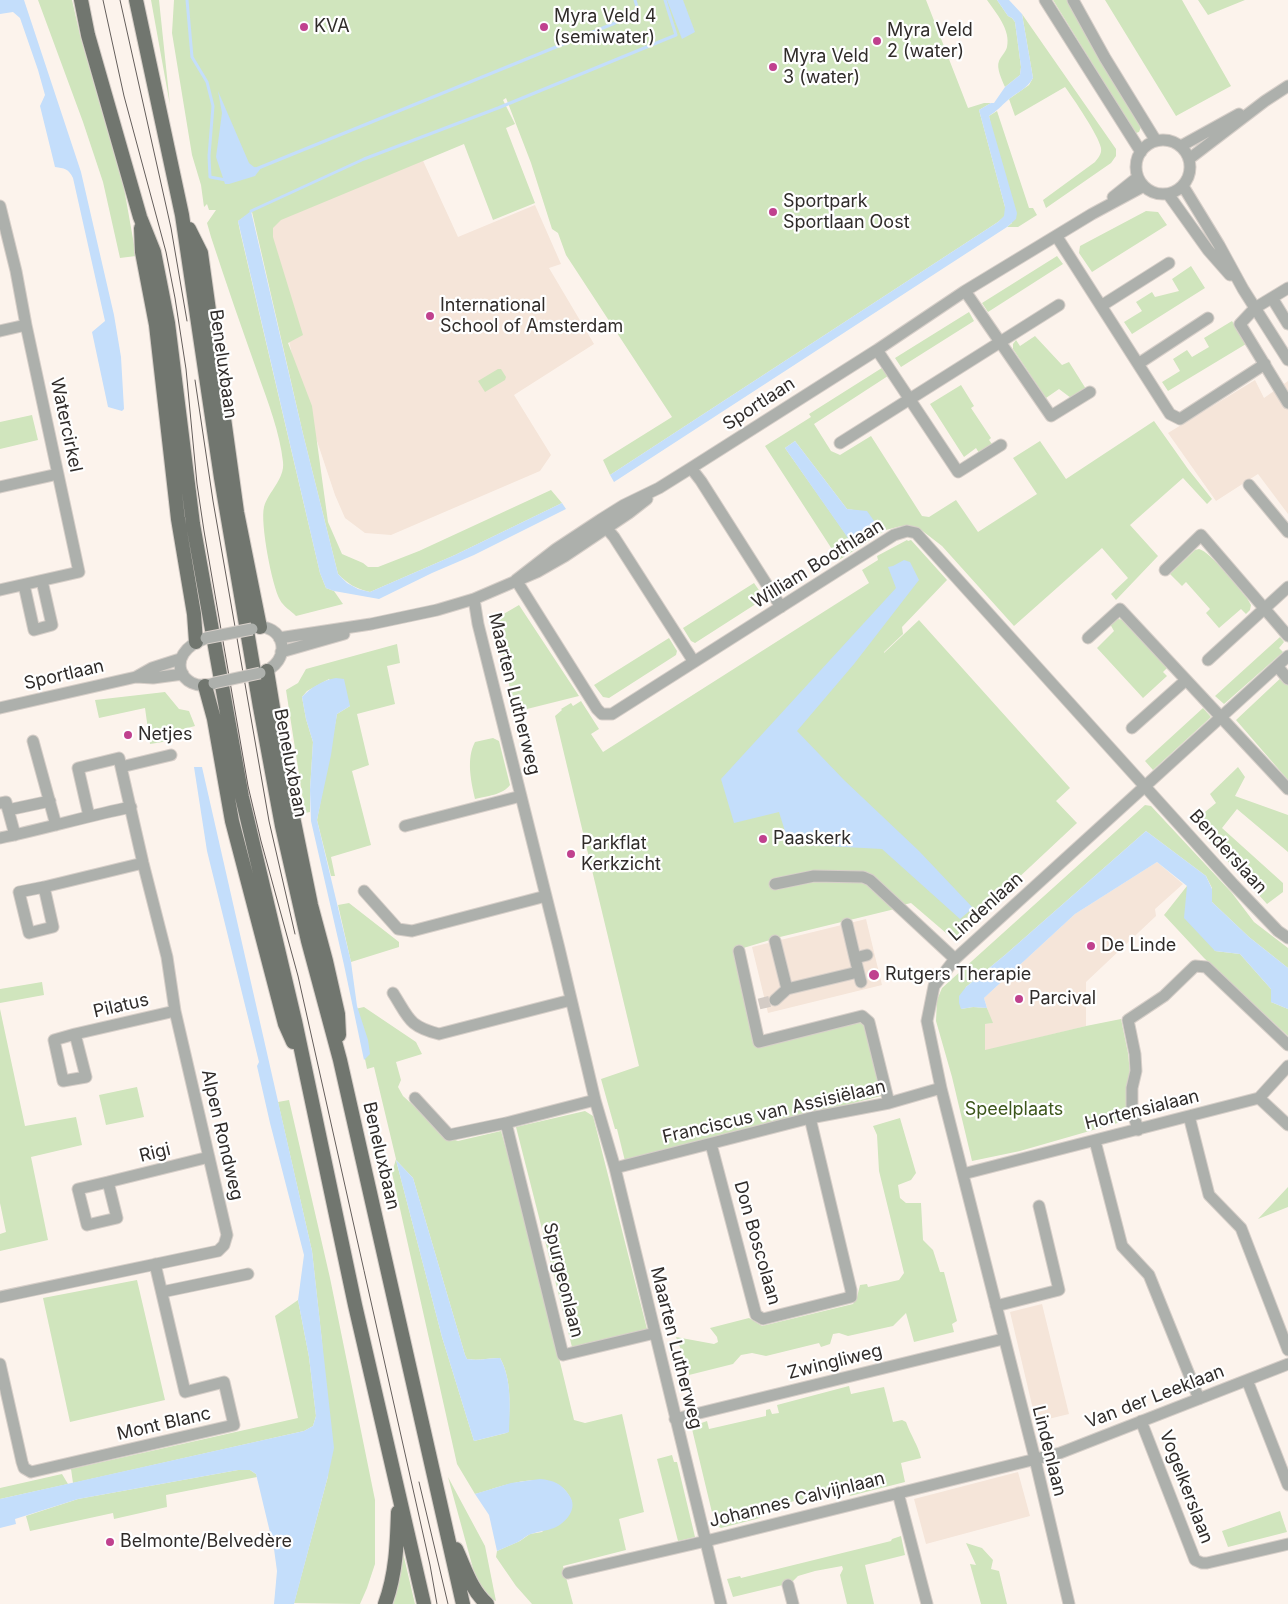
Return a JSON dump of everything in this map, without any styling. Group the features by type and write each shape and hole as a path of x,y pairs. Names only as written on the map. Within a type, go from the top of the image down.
{"main road":[{"path":"81,0 88,35 140,217 154,252 168,323 193,524 236,770 295,1021 355,1305 424,1604"},
{"name":"Beneluxbaan","path":"136,0 182,215 219,469 282,826 308,941 340,1060 463,1604"},
{"path":"182,215 201,253 236,512 256,628"},
{"path":"140,217 142,252 156,325 164,386 178,519 194,614 201,640"},
{"path":"263,672 309,896 338,1014 340,1060"},
{"path":"210,684 214,719 232,821 285,1024 304,1068"},
{"path":"385,1604 395,1567 398,1489"},
{"name":"Beneluxbaan","path":"445,1524 473,1587 479,1597 487,1604"}],"street":[{"path":"1045,0 1141,152"},
{"path":"1073,0 1105,58 1156,140"},
{"path":"1189,159 1265,101 1288,86"},
{"path":"1180,146 1265,101"},
{"path":"1156,140 1173,142 1180,146 1186,152 1189,159 1190,173 1183,186 1179,190 1168,194 1159,194 1151,191 1141,182 1136,168 1141,152 1156,140"},
{"name":"Sportlaan","path":"279,638 372,624 437,610 474,599 516,580 556,549 603,524 624,505 659,488 692,468 877,350 965,290 1057,237 1141,182"},
{"path":"1183,186 1219,244 1243,289 1288,360"},
{"path":"1168,194 1208,250 1243,289"},
{"name":"Watercirkel","path":"0,206 16,271 79,572 0,590"},
{"path":"1057,237 1170,414 1180,419 1265,364"},
{"path":"1101,306 1169,263"},
{"path":"1288,288 1255,308 1240,324 1288,403"},
{"path":"965,290 999,343 1051,416 1090,392"},
{"path":"1272,298 1288,324"},
{"path":"840,443 1059,305"},
{"path":"1138,364 1208,318"},
{"path":"0,331 26,324"},
{"path":"877,350 958,472 1001,445"},
{"path":"692,468 781,607"},
{"path":"0,487 58,474"},
{"path":"1249,485 1288,532"},
{"path":"603,524 614,537 694,662"},
{"name":"William Boothlaan","path":"516,580 597,709 602,714 612,714 894,535 907,531 916,534 1146,786"},
{"path":"1165,570 1202,535 1288,636"},
{"path":"24,585 34,630 52,625 42,581"},
{"path":"1208,660 1288,587"},
{"name":"Maarten Lutherweg","path":"474,599 478,624 595,1100 615,1168 675,1419 722,1604"},
{"path":"1088,638 1120,609 1288,789"},
{"name":"Sportlaan","path":"281,652 300,648 372,624"},
{"path":"256,628 272,630 279,638 282,647 277,662 263,672 210,684 190,682 180,667 180,659 184,651 201,640 256,628"},
{"name":"Lindenlaan","path":"1069,1604 1035,1459 1003,1339 941,1088 927,1021 934,986 954,959 1288,656"},
{"name":"Sportlaan","path":"136,677 152,668 180,659"},
{"path":"1277,666 1288,678"},
{"name":"Sportlaan","path":"0,708 136,677 153,678 183,674"},
{"path":"1132,728 1186,680"},
{"path":"34,741 56,825"},
{"path":"89,816 78,768 119,758 121,767 171,755"},
{"name":"Alpen Rondweg","path":"0,1297 218,1251 224,1245 227,1235 175,1012 167,957 121,767"},
{"name":"Benderslaan","path":"1146,786 1255,908 1278,931 1288,938"},
{"name":"Maarten Lutherweg","path":"406,826 521,796"},
{"path":"15,834 4,807 50,801"},
{"path":"0,838 131,807"},
{"path":"44,887 143,863"},
{"path":"775,884 814,876 863,877 870,880 954,959"},
{"path":"364,891 398,929 412,931 546,896"},
{"path":"775,1000 787,989 860,977 861,957 847,924"},
{"path":"775,941 787,989"},
{"path":"738,951 755,1005 759,1042 862,1016 869,1022 889,1103"},
{"path":"1138,1130 1132,1109 1132,1088 1136,1071 1135,1054 1128,1020 1164,996 1195,966 1206,967 1288,1045"},
{"path":"393,993 412,1023 425,1030 440,1034 571,1000"},
{"name":"Pilatus","path":"75,1034 175,1012"},
{"path":"1288,1066 1259,1098 1288,1125"},
{"name":"Franciscus van Assisiëlaan","path":"615,1168 810,1118 889,1103 941,1088"},
{"path":"415,1098 449,1135 506,1123 595,1100"},
{"name":"Hortensialaan","path":"963,1174 1259,1098"},
{"path":"1189,1116 1209,1195 1240,1228 1288,1350"},
{"name":"Don Boscolaan","path":"711,1144 756,1315 763,1319 851,1296 810,1118"},
{"name":"Spurgeonlaan","path":"506,1123 563,1355 655,1333"},
{"path":"1095,1141 1122,1246 1149,1275 1199,1399"},
{"name":"Rigi","path":"108,1182 210,1157"},
{"path":"996,1306 1059,1290 1040,1206"},
{"name":"Mont Blanc","path":"0,1364 22,1462 24,1468 31,1472 234,1425 224,1382 185,1392 156,1264"},
{"path":"162,1292 248,1274"},
{"name":"Zwingliweg","path":"675,1419 1003,1339"},
{"name":"Van der Leeklaan","path":"1035,1459 1060,1453 1288,1364"},
{"path":"1247,1380 1288,1485"},
{"name":"Vogelkerslaan","path":"1142,1421 1195,1560 1207,1563 1288,1544"},
{"name":"Johannes Calvijnlaan","path":"568,1573 706,1541 1035,1459"},
{"path":"898,1493 927,1604"},
{"path":"788,1585 793,1604"}],"shaded area":[{"name":"International School of Amsterdam","path":"419,152 458,237 535,205 561,264 549,268 594,344 514,395 551,455 540,471 391,535 365,533 345,518 335,495 298,384 263,216"},
{"path":"1255,380 1264,398 1288,381 1288,514 1258,474 1216,501 1168,433"},
{"path":"1157,862 1183,884 1155,909 1156,916 1086,982 1086,1026 984,1051 985,1024 992,1023 984,998 1075,914"},
{"path":"866,919 882,985 768,1013 752,947"},
{"path":"1042,1304 1069,1414 1036,1422 1010,1312"},
{"path":"1018,1472 1030,1516 926,1544 914,1499"}],"green space":[{"path":"38,0 72,0 80,35 124,188 136,256 120,258 103,182"},
{"path":"151,0 159,0 170,105"},
{"name":"Sportpark Sportlaan Oost","path":"174,0 926,0 968,108 991,103 979,110 1005,207 1005,216 610,475 603,460 672,417 566,255 558,233 552,229 531,163 506,98 503,100 515,124 506,128 535,203 493,220 464,144 281,220 273,228 273,237 303,335 288,343 312,406 328,522 342,554 368,567 378,567 419,551 551,490 562,503 455,555 370,592 352,586 338,574 303,434 252,212 238,221 240,231 320,573 326,588 334,591 343,604 296,616 283,604 277,593 268,554 263,515 266,501 279,480 283,468 281,451 270,407 228,289 207,223 216,210 209,210 207,204 204,207 201,185 192,155 172,33"},
{"path":"987,0 997,0 1008,16 1015,22 1021,67 1020,75 1005,87 998,64 1006,51 1007,34 1002,22"},
{"path":"1053,0 1067,0 1138,121 1141,127 1139,132 1136,133 1134,131"},
{"path":"1105,0 1182,0 1231,86 1176,116"},
{"path":"1198,0 1245,0 1208,15"},
{"path":"1022,14 1116,149 1116,156 1111,163 1046,208 1043,200 1095,162 1101,148 1091,126 1065,87 1015,116 1009,99 1029,85 1033,78"},
{"path":"997,111 1029,208 1033,208 1037,215 1018,227 1007,227 1012,223 989,116"},
{"path":"1146,211 1158,212 1167,225 1092,272 1079,253 1080,246"},
{"path":"1057,256 1063,264 988,312 982,303"},
{"path":"1191,266 1205,288 1132,334 1124,322 1142,311 1136,302 1152,292 1155,297 1179,291 1172,279"},
{"path":"969,312 974,321 901,367 895,358"},
{"path":"1232,321 1246,344 1168,391 1162,382 1180,371 1173,359 1187,350 1192,357 1209,347 1204,338"},
{"path":"1035,336 1062,365 1069,362 1086,389 1071,398 1059,389 1046,398 1013,349 1013,344 1016,340 1020,346"},
{"path":"885,366 891,374 814,424 831,451 840,455 871,436 922,516 929,517 956,500 978,532 1037,494 1013,458 1040,441 1066,479 1154,421 1212,499 1207,504 1183,478 1130,525 1158,556 1116,600 1111,594 1128,578 1102,548 1014,626 942,546 920,529 901,526 886,530 839,560 765,446 811,417 809,414","holes":["795,441 847,509 867,512 850,540 785,448"]},
{"path":"501,369 506,377 505,380 485,392 478,381"},
{"path":"961,385 974,406 971,408 991,438 989,440 992,444 979,453 976,448 964,457 930,404"},
{"path":"32,415 38,440 0,449 0,422"},
{"path":"907,540 911,540 947,580 902,627 903,634 884,653 919,620 1070,788 1056,801 1077,823 953,939 911,903 899,906 899,908 780,937 740,949 755,1047 867,1021 885,1095 625,1161 601,1079 639,1066 555,716 561,709 571,703 573,706 581,701 599,729 591,734 603,752 869,583 862,570 878,560 877,556"},
{"path":"1199,549 1217,563 1251,605 1250,610 1246,614 1241,609 1219,628 1206,613 1210,609 1186,582 1182,586 1170,574 1195,550"},
{"path":"754,583 763,596 762,600 695,643 691,641 683,628"},
{"path":"519,605 579,696 515,712 495,619"},
{"path":"1118,619 1126,620 1168,667 1163,672 1167,676 1143,698 1097,648 1114,631 1110,624"},
{"path":"1280,637 1284,642 1279,648 1283,652 1224,704 1215,696"},
{"path":"669,638 677,651 676,655 609,698 603,697 594,685"},
{"path":"397,644 400,663 387,666 395,704 357,714 369,765 352,771 371,845 331,857 335,876 331,876 317,820 337,714 350,706 329,679 307,691 302,697 313,742 310,812 305,813 286,690 298,683 306,669"},
{"path":"1285,674 1288,676 1288,780 1236,720"},
{"path":"165,692 179,709 189,711 195,726 169,733 169,741 150,744 145,708 99,718 95,700"},
{"path":"1203,708 1211,717 1153,770 1145,761"},
{"path":"493,738 499,741 510,785 499,793 475,799 470,770 472,749 475,742"},
{"path":"1238,767 1245,777 1235,796 1288,815 1288,852 1237,809 1222,828 1283,883 1283,892 1267,904 1203,834 1194,821 1216,803 1210,794"},
{"name":"Speelplaats","path":"1145,805 1151,806 1232,893 1254,922 1288,948 1288,968 1249,937 1212,902 1212,888 1206,876 1146,831 966,987 961,1009 973,1007 987,1008 993,1023 985,1024 985,1050 1121,1019 1130,1073 1126,1089 1128,1120 1020,1151 972,1161 952,1077 936,1021 937,1000 942,988"},
{"path":"1187,886 1215,951 1240,954 1271,989 1271,1002 1288,1009 1288,1036 1204,958 1164,915"},
{"path":"349,903 399,942 399,947 351,962 338,905"},
{"path":"42,982 44,995 0,1003 0,989"},
{"path":"364,1007 416,1042 422,1054 396,1062 401,1080 398,1087 403,1096 449,1138 458,1141 501,1131 522,1205 574,1420 585,1423 622,1414 644,1512 619,1519 626,1550 563,1566 573,1604 532,1604 516,1586 496,1557 497,1551 520,1541 530,1534 542,1532 572,1502 565,1490 555,1483 543,1480 529,1480 475,1494 457,1464 392,1173 396,1159 374,1067 367,1069 355,1009","holes":["396,1160 413,1178 465,1355 467,1359 471,1360 500,1358 504,1366 509,1394 508,1432 506,1433 474,1441 442,1337"]},
{"path":"0,1009 25,1126 76,1117 82,1145 31,1157 48,1240 0,1251 0,1234 6,1232 0,1203"},
{"path":"137,1087 144,1117 106,1125 99,1095"},
{"path":"289,1100 330,1278 375,1500 375,1564 360,1604 294,1603 328,1476 322,1342 312,1251 278,1102"},
{"path":"585,1111 593,1116 647,1329 572,1347 516,1127"},
{"path":"900,1118 916,1173 911,1180 898,1185 900,1198 906,1203 921,1203 923,1240 933,1250 940,1272 944,1272 957,1321 952,1324 954,1332 914,1342 906,1313 893,1326 848,1336 839,1333 833,1334 830,1344 821,1347 819,1343 766,1356 752,1353 741,1355 733,1364 689,1375 676,1337 714,1344 718,1342 717,1337 710,1328 749,1318 762,1326 853,1304 860,1285 867,1284 868,1287 899,1280 904,1273 879,1171 877,1135 873,1126"},
{"path":"1288,1187 1288,1207 1258,1219"},
{"path":"137,1280 165,1400 70,1422 43,1298"},
{"path":"298,1300 309,1357 316,1416 313,1426 304,1431 73,1483 71,1469 298,1418 275,1316"},
{"path":"849,1386 851,1394 884,1387 893,1422 902,1420 906,1422 921,1458 901,1463 905,1482 850,1496 847,1488 758,1510 760,1518 721,1528 715,1525 692,1429 693,1426 707,1421 709,1429 766,1416 766,1410 770,1409 772,1414 779,1413 777,1405"},
{"path":"672,1455 674,1462 677,1462 695,1537 678,1541 657,1459"},
{"path":"238,1470 250,1470 257,1477 166,1495 167,1507 114,1519 113,1513 30,1531 26,1516 78,1499"},
{"path":"62,1474 68,1484 0,1499 0,1488"},
{"path":"448,1477 485,1546 496,1601 489,1598 477,1583"},
{"path":"1280,1511 1287,1532 1228,1547 1222,1531"},
{"path":"901,1536 905,1555 865,1565 874,1604 847,1604 840,1575 843,1569 842,1566 815,1571 798,1576 791,1583 733,1597 727,1579 740,1576 741,1578 891,1541"},
{"path":"966,1543 982,1548 993,1560 991,1569 999,1571 1007,1604 981,1604 970,1564 976,1565"},
{"path":"403,1553 415,1604 392,1604"}],"water":[{"path":"0,0 24,0 81,172 114,315 121,357 124,409 122,411 108,407 92,332 105,321 73,178 66,170 55,167 40,106 45,95 38,70 20,18 13,12 0,14"},
{"path":"667,0 683,0 695,32 682,39"},
{"path":"997,0 1009,0 1022,14 1033,78 1025,88 989,116 1017,213 1016,219 1007,227 614,482 610,475 998,222 1004,216 1005,207 979,110 994,103 1005,87 1020,75 1021,67 1015,22 1008,16"},
{"path":"218,91 249,163 254,167 261,168 255,176 229,184 225,184 216,157 222,113"},
{"path":"251,211 338,574 347,583 358,589 370,592 455,555 562,503 566,509 474,555 379,599 326,588 320,573 238,221"},
{"path":"795,441 847,509 867,511 877,525 850,541 785,448"},
{"path":"904,560 910,562 919,580 854,664 797,731 844,780 919,851 973,908 960,919 882,849 789,844 779,812 734,823 721,779 896,588 888,567"},
{"path":"336,678 344,679 350,706 337,714 331,755 317,820 351,962 357,1006 368,1040 370,1054 364,1060 311,821 310,790 313,742 302,697 317,685"},
{"path":"194,767 202,767 312,1251 334,1448 294,1604 274,1604 277,1571 274,1549 256,1474 250,1470 238,1470 78,1499 15,1519 16,1524 0,1528 0,1499 304,1431 313,1426 316,1416 309,1357 298,1300 304,1255 270,1123 257,1066 259,1062 207,851"},
{"path":"1146,831 1206,876 1212,889 1212,902 1249,937 1288,968 1288,1009 1271,1002 1271,989 1240,954 1215,951 1184,918 1187,886 1157,862 1075,914 984,998 987,1008 973,1007 961,1009 959,996 966,987"},
{"path":"396,1160 413,1178 467,1359 500,1358 504,1366 509,1394 509,1432 474,1441 442,1337"},
{"path":"540,1479 557,1483 566,1491 573,1505 570,1515 563,1523 554,1528 529,1535 497,1551 489,1515 475,1494 511,1483"}],"waterway":[{"path":"187,0 192,57 207,82 213,106 209,156 210,177 226,180"},
{"path":"256,169 633,15 637,7 635,0"},
{"path":"251,211 364,159 498,108 676,35 665,0"}],"tunnel":[{"path":"759,1004 775,1000"}],"tram line":[{"path":"103,0 124,96 166,252 175,298 186,369 197,484 204,531 248,786 298,976 430,1565 437,1604"},
{"path":"120,0 171,228 187,321"},
{"path":"195,380 213,501 269,821 295,934"},
{"path":"419,1482 448,1604"}],"place":[{"name":"KVA","path":"304,27"},
{"name":"Myra Veld 4 (semiwater)","path":"544,27"},
{"name":"Myra Veld 2 (water)","path":"877,41"},
{"name":"Myra Veld 3 (water)","path":"773,67"},
{"name":"Sportpark Sportlaan Oost","path":"773,212"},
{"name":"International School of Amsterdam","path":"430,316"},
{"name":"Netjes","path":"128,735"},
{"name":"Paaskerk","path":"763,839"},
{"name":"Parkflat Kerkzicht","path":"571,854"},
{"name":"De Linde","path":"1091,946"},
{"name":"Rutgers Therapie","path":"874,975"},
{"name":"Parcival","path":"1019,999"},
{"name":"Belmonte/Belvedère","path":"110,1542"}]}
